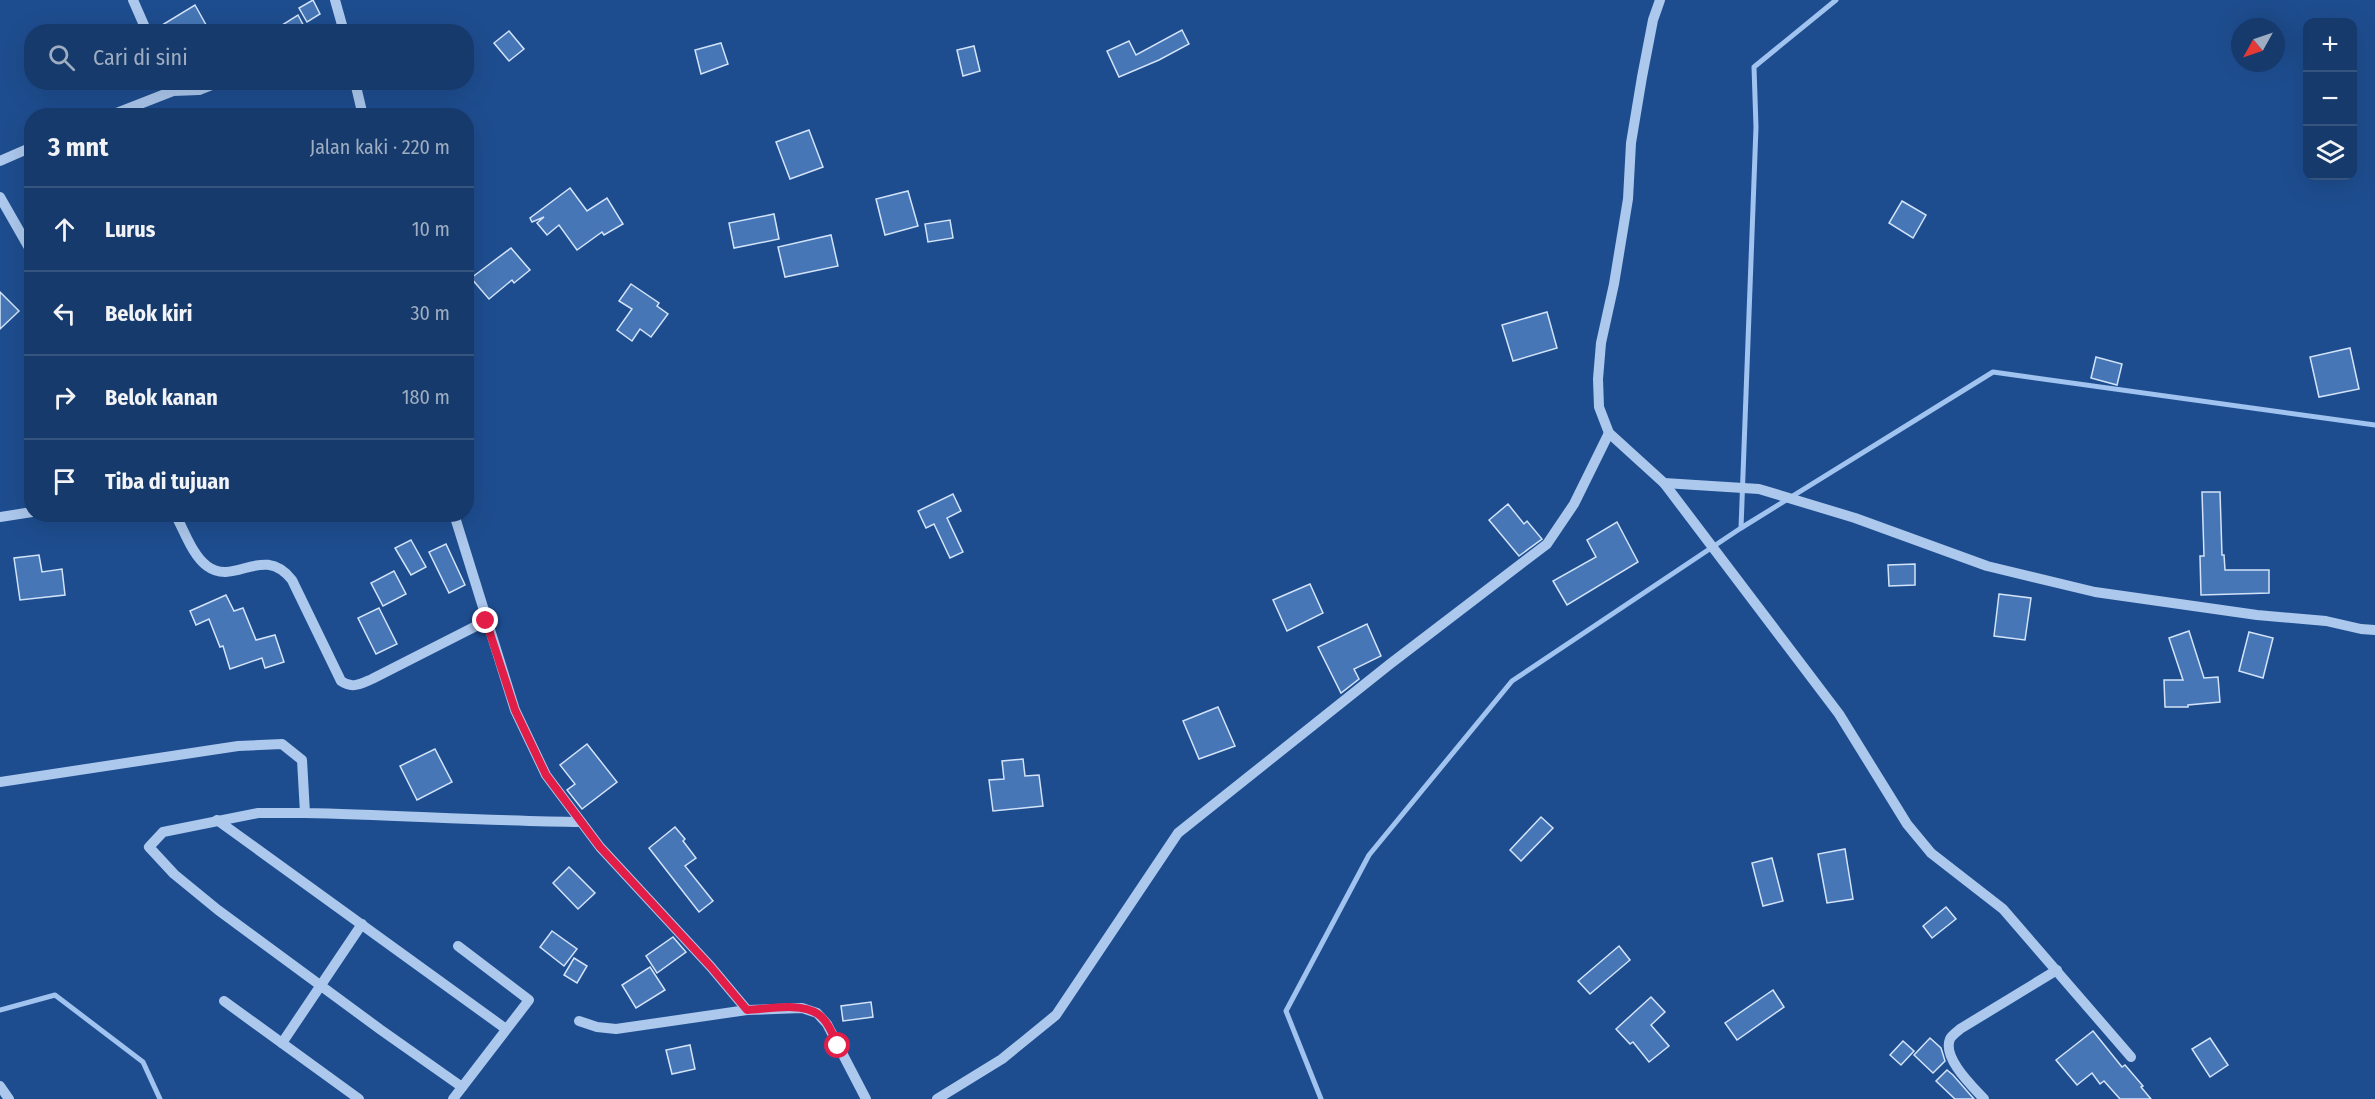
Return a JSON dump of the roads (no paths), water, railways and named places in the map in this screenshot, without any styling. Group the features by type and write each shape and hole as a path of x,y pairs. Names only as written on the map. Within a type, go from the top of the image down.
{"street":[{"path":"133,0 144,24"},
{"path":"335,0 342,24"},
{"path":"1660,0 1653,20 1642,77 1631,143 1628,199 1614,284 1601,343 1599,407 1609,433 1664,483 1839,714 1907,824 1931,853 2003,909 2131,1057"},
{"path":"126,108 165,90"},
{"path":"357,90 361,108"},
{"path":"0,161 24,150"},
{"path":"0,197 24,239"},
{"path":"937,1099 1002,1059 1056,1015 1178,833 1390,664 1547,544 1574,504 1609,433"},
{"path":"1664,483 1730,485 1780,495 1855,518 1987,566 2095,592 2257,615 2326,621 2375,630"},
{"path":"0,517 24,513"},
{"path":"179,522 198,557 208,568 229,572 268,564 286,573 292,580 341,681 347,686 356,686 372,679 486,621"},
{"path":"456,522 515,710 546,775 600,847 711,967 747,1010"},
{"path":"0,782 238,746 282,744 302,760 305,813"},
{"path":"462,1087 218,910 174,874 149,847 163,832 258,813 409,815 483,820 581,822"},
{"path":"217,820 507,1029"},
{"path":"282,1043 362,924"},
{"path":"453,1099 529,1000 458,946"},
{"path":"1984,1099 1962,1075 1954,1062 1949,1048 1950,1038 1960,1029 2057,970"},
{"path":"224,1001 359,1099"},
{"path":"579,1021 597,1028 616,1029 747,1010 802,1008 818,1013 827,1024 866,1099"},
{"path":"0,1086 9,1099"}],"waterway":[{"path":"1741,528 1756,127 1754,67 1836,0"},
{"path":"1321,1099 1286,1011 1369,855 1512,681 1741,528 1993,372 2375,425"},
{"path":"0,1010 55,995 143,1062 160,1099"}]}
